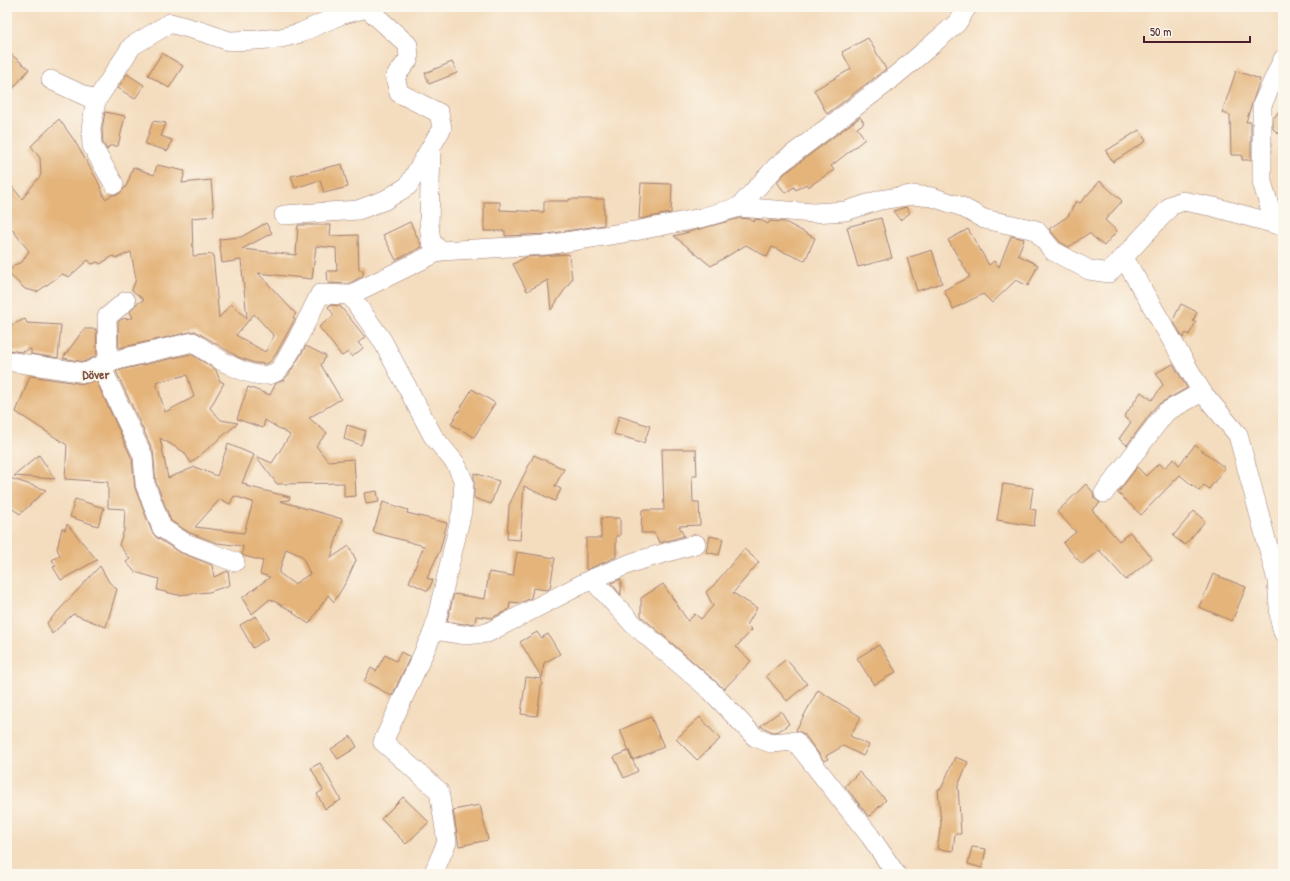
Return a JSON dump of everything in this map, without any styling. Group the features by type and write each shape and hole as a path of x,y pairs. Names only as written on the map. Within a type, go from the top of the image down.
{"street":[{"path":"739,207 777,166 884,86 956,23 968,7"},
{"path":"114,184 92,146 91,128 96,101 132,46 170,23 203,32 229,42 256,40 281,38 300,33 340,15 367,8 408,45 409,60 395,76 399,93 439,113 442,128 408,186 385,200 358,210 284,215"},
{"path":"1279,225 1262,182 1262,105 1283,59"},
{"path":"51,80 96,101"},
{"path":"431,146 428,224 432,241 440,250"},
{"path":"7,361 86,373 105,364 193,342 208,353 244,371 266,376 278,372 310,316 320,294 350,295 440,250 547,245 679,223 739,207 820,213 846,211 880,200 912,195 932,198 960,206 984,219 1036,230 1053,251 1089,270 1109,273 1172,205 1183,201 1214,207 1279,225"},
{"path":"1124,258 1202,392 1238,435 1280,576 1280,620 1283,632"},
{"path":"350,295 382,340 433,436 456,464 464,482 462,511 434,630 383,742 439,791 447,842 433,874"},
{"path":"126,301 107,317 105,364 142,456 145,484 162,528 186,543 235,562"},
{"path":"1104,492 1166,412 1202,392"},
{"path":"434,630 464,635 487,633 592,579 634,562 696,544"},
{"path":"592,579 633,624 712,690 755,736 771,743 794,741 870,836 896,874"}],"building":[{"path":"868,38 886,69 827,114 814,90 851,69 842,52"},
{"path":"7,51 29,69 7,96"},
{"path":"162,53 183,66 169,88 148,75"},
{"path":"452,62 457,73 429,84 425,73"},
{"path":"1236,71 1260,79 1246,122 1251,122 1251,160 1242,160 1242,155 1231,155 1230,115 1222,113"},
{"path":"127,74 144,85 135,99 118,88"},
{"path":"1283,106 1283,137 1273,129 1273,119"},
{"path":"105,112 125,116 118,146 109,146 107,150 103,143 102,129"},
{"path":"860,117 864,123 857,128 865,139 831,166 834,170 808,187 806,184 796,190 794,187 785,193 777,182 784,174"},
{"path":"59,119 74,140 98,181 105,199 112,195 119,194 123,190 127,185 133,167 154,175 157,165 185,171 182,183 211,180 214,216 192,218 193,256 213,254 219,318 231,304 247,318 241,260 222,263 219,239 241,237 266,223 272,233 242,249 296,255 298,225 331,225 330,236 358,235 359,270 363,270 363,276 348,284 328,283 327,271 337,271 336,248 316,246 312,279 258,273 296,314 293,317 295,319 276,354 270,362 266,364 255,363 238,357 195,331 119,348 118,322 122,319 133,318 130,312 136,304 144,300 132,290 136,279 131,252 117,258 113,256 100,264 98,262 92,264 88,260 69,277 62,274 37,292 25,289 8,273 14,265 22,262 29,251 7,223 7,180 22,199 41,175 40,158 31,146","holes":["254,314 274,336 265,352 236,335"]},
{"path":"153,121 166,123 161,136 172,140 168,151 145,144"},
{"path":"1139,130 1146,141 1113,162 1106,151"},
{"path":"342,164 348,187 324,193 320,180 295,188 291,176"},
{"path":"1100,181 1122,201 1105,220 1117,231 1104,246 1089,233 1069,247 1060,242 1049,229 1068,216 1076,201 1080,203"},
{"path":"641,183 672,184 671,213 639,219"},
{"path":"569,199 604,199 604,225 547,234 505,236 505,231 484,231 484,202 500,202 500,210 544,212 544,201 569,201"},
{"path":"906,207 910,213 900,220 893,211"},
{"path":"740,218 750,219 754,222 755,219 761,220 768,224 770,221 785,222 815,238 805,261 772,247 767,257 746,245 711,266 674,236"},
{"path":"881,218 892,258 858,267 847,227"},
{"path":"410,222 422,247 396,260 383,235"},
{"path":"968,229 989,265 994,261 999,267 1011,236 1024,239 1018,255 1038,265 1028,286 1016,280 992,303 983,294 953,309 944,290 970,277 948,240"},
{"path":"932,250 942,283 917,291 907,258"},
{"path":"569,254 572,279 551,310 548,280 527,291 513,264 526,257"},
{"path":"1181,304 1197,312 1193,321 1196,322 1189,335 1186,333 1183,338 1173,320"},
{"path":"330,305 340,306 365,337 358,343 363,348 352,357 348,352 342,356 319,327 334,315 328,307"},
{"path":"25,319 27,323 61,325 58,358 31,354 31,349 21,352 9,350 7,327"},
{"path":"84,329 96,329 97,355 84,362 63,358"},
{"path":"306,346 326,356 321,365 341,399 309,418 327,433 316,446 328,461 354,459 356,496 344,497 344,483 277,484 256,456 272,463 290,435 265,420 263,428 237,419 248,387 270,395 276,383 284,380 289,374"},
{"path":"191,354 216,370 220,381 224,383 210,408 221,420 238,423 191,463 184,452 160,438 168,478 195,467 217,476 228,444 254,455 242,483 247,484 246,486 290,497 289,500 280,501 342,519 331,558 349,546 356,560 346,582 334,602 328,595 309,624 293,613 294,612 270,599 252,614 242,598 270,577 260,574 263,561 244,556 242,554 243,546 217,543 190,533 171,521 156,482 153,451 116,371","holes":["187,375 194,397 165,412 156,382","234,496 253,502 244,533 195,527 220,499 230,504","286,549 302,556 310,574 294,584 279,573"]},
{"path":"1173,364 1187,388 1157,405 1127,445 1119,439 1131,422 1124,417 1141,392 1152,400 1163,385 1156,373"},
{"path":"30,376 84,384 96,380 132,459 135,488 152,532 156,537 179,552 212,565 214,577 228,571 230,585 209,592 178,595 157,590 159,579 135,572 126,562 130,559 119,545 124,530 125,509 108,508 108,482 65,479 67,445 16,412"},
{"path":"472,389 495,403 474,437 451,424"},
{"path":"619,416 650,426 644,443 614,434"},
{"path":"347,425 366,431 361,445 344,439"},
{"path":"1195,445 1225,468 1209,489 1204,485 1199,491 1180,475 1141,515 1118,493 1137,467 1146,476 1159,463 1164,468 1174,459 1179,465"},
{"path":"662,449 696,449 697,476 692,476 693,502 699,502 700,525 679,526 684,536 660,543 654,533 641,533 642,510 664,510"},
{"path":"39,455 55,479 14,476"},
{"path":"534,455 564,469 555,486 561,489 555,501 524,486 520,540 507,539 509,505"},
{"path":"474,473 499,481 491,504 474,498"},
{"path":"7,477 46,490 20,514 7,505"},
{"path":"1003,484 1033,488 1030,509 1036,510 1034,526 997,520"},
{"path":"1086,484 1093,492 1094,498 1100,503 1092,510 1119,541 1130,532 1152,558 1126,580 1099,550 1082,564 1063,543 1076,532 1057,512"},
{"path":"377,491 379,502 366,504 364,493"},
{"path":"75,499 104,508 98,526 70,517"},
{"path":"383,502 408,510 407,513 447,523 440,550 427,578 433,580 428,591 409,582 424,546 373,532"},
{"path":"1194,511 1205,521 1185,545 1173,536"},
{"path":"601,518 620,518 620,536 616,536 616,557 586,570 586,538 601,538"},
{"path":"67,524 97,560 61,580 53,567 56,566 52,560 60,555 57,549 62,528 65,530"},
{"path":"710,536 723,539 719,555 706,552"},
{"path":"744,549 759,562 733,593 757,608 747,625 752,630 736,647 751,661 724,689 641,616 641,598 663,584 688,621 695,614 701,619 713,606 706,592 713,586"},
{"path":"517,552 555,558 550,588 547,590 533,588 531,598 520,603 510,602 509,609 492,618 476,616 475,623 464,624 447,621 454,594 485,599 489,572 513,576"},
{"path":"100,566 109,582 117,589 106,627 73,614 52,634 47,623"},
{"path":"1213,574 1246,587 1232,621 1199,607"},
{"path":"621,579 621,595 611,583"},
{"path":"256,616 268,638 253,648 240,625"},
{"path":"537,632 541,638 548,634 560,654 544,663 542,678 520,642"},
{"path":"879,645 896,672 874,685 857,658"},
{"path":"401,652 410,657 392,696 364,681 371,668 376,671 385,655 396,661"},
{"path":"786,659 807,684 787,701 766,676"},
{"path":"526,677 542,679 537,716 521,714"},
{"path":"818,690 861,717 850,736 869,745 863,756 843,746 826,756 828,759 824,761 804,734 796,730"},
{"path":"781,711 789,724 779,731 773,732 760,726"},
{"path":"651,717 664,747 633,760 620,730"},
{"path":"700,717 720,739 697,760 676,739"},
{"path":"351,736 357,747 338,759 331,749"},
{"path":"628,751 638,771 624,778 614,757"},
{"path":"955,757 968,762 958,786 961,834 955,834 953,851 937,849 941,824 938,789 941,789"},
{"path":"320,763 341,800 325,809 317,794 323,790 311,768"},
{"path":"859,772 886,800 869,817 845,786"},
{"path":"403,797 429,822 406,844 381,819"},
{"path":"480,805 488,840 459,846 453,810"},
{"path":"972,847 986,849 982,868 968,864"}],"district":[{"name":"Döver","path":"96,374"}]}
